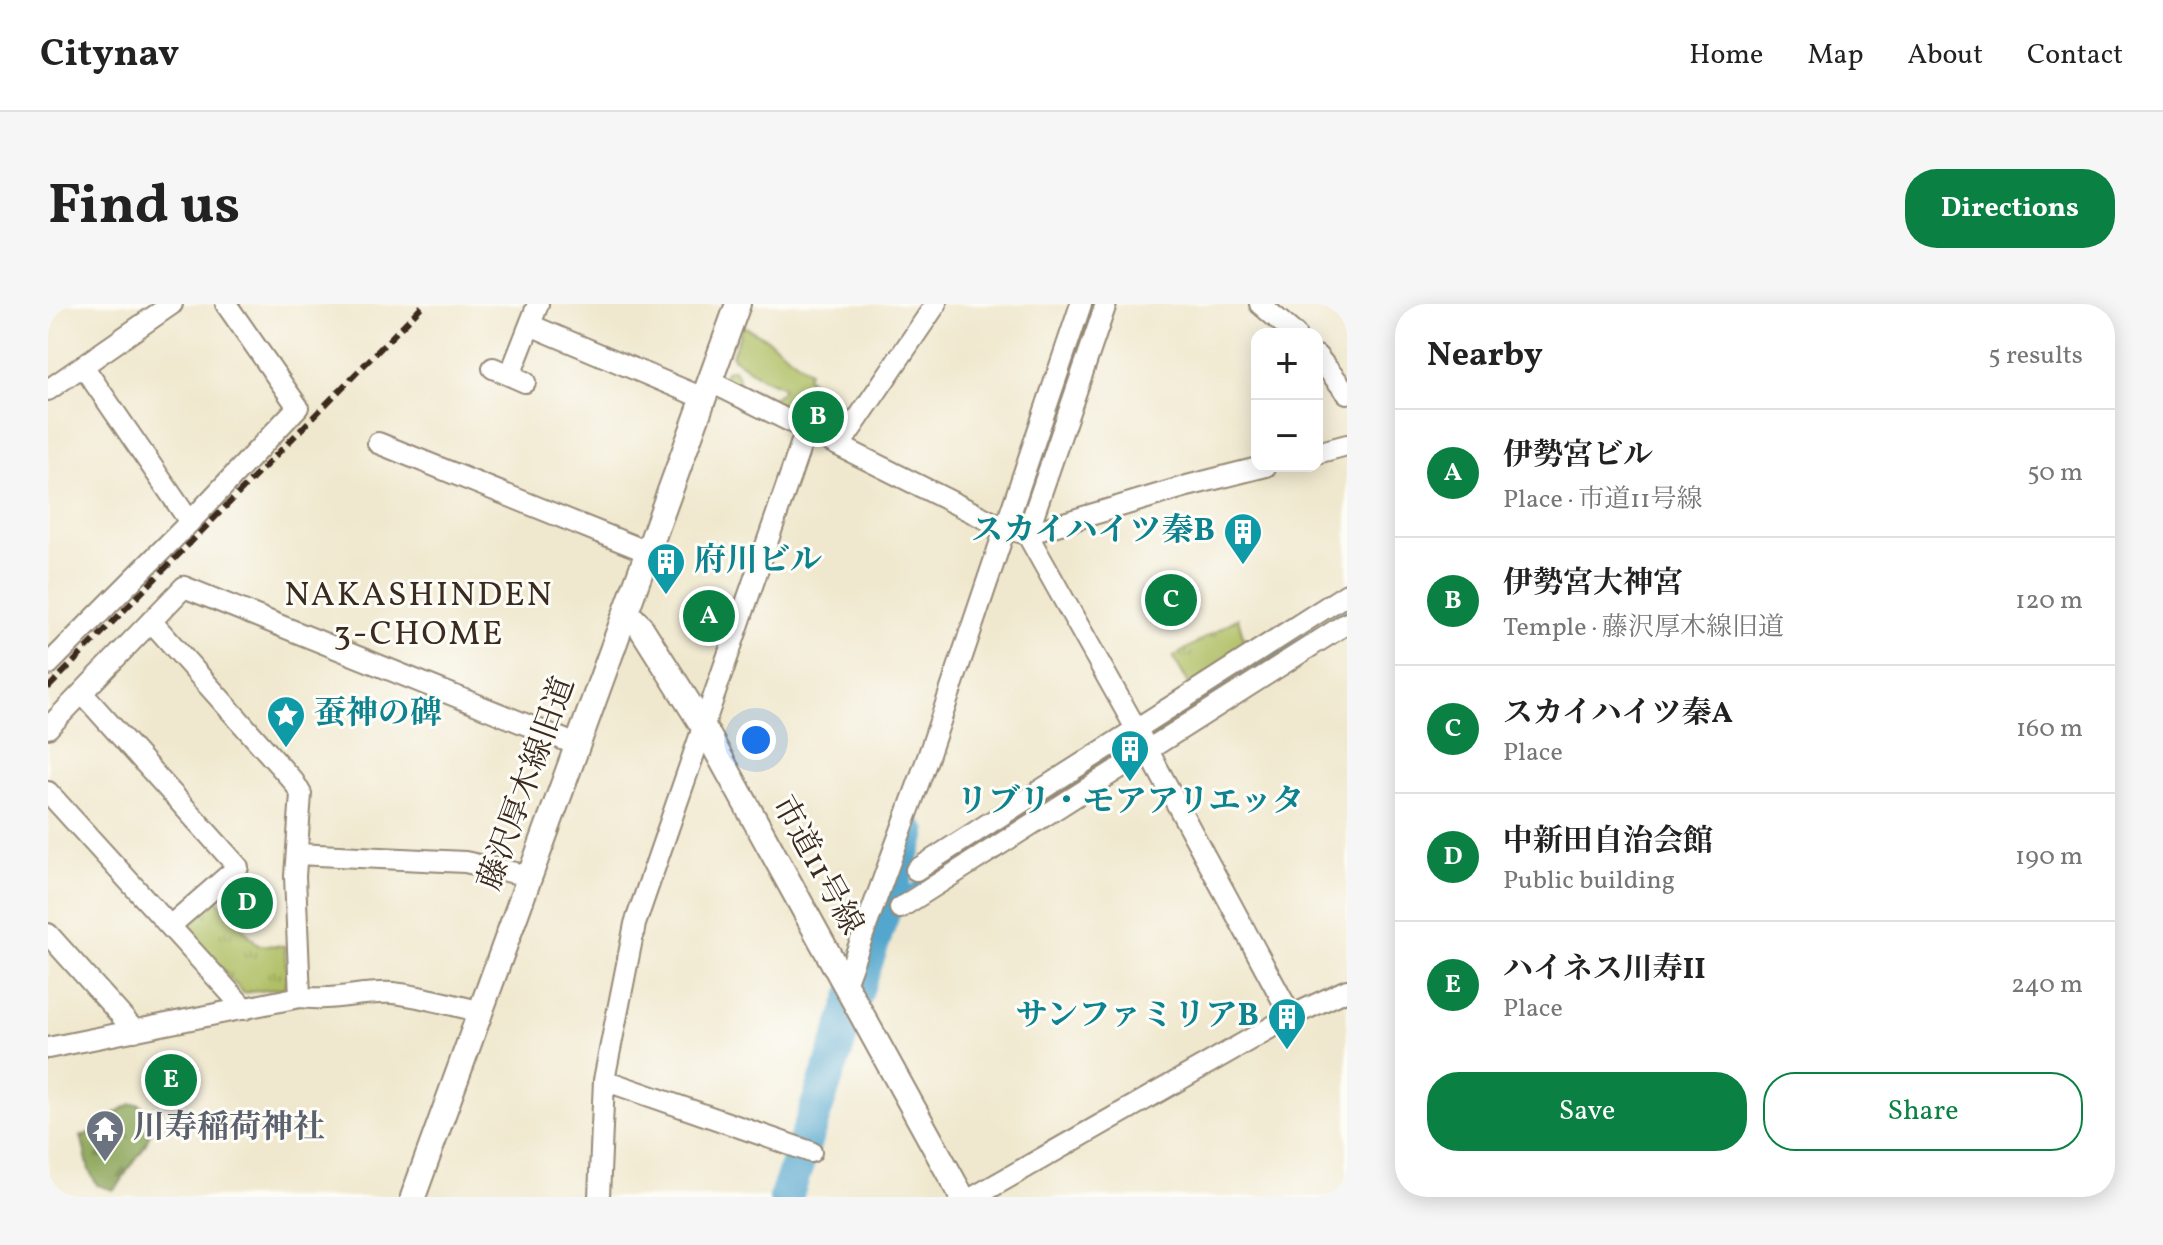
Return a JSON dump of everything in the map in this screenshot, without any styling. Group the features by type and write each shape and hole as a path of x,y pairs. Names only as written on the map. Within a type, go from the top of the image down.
{"street":[{"path":"48,390 172,304"},
{"path":"48,665 190,522 298,407 226,304"},
{"path":"509,375 538,304"},
{"name":"藤沢厚木線旧道","path":"413,1197 738,304"},
{"path":"840,445 936,304"},
{"path":"1016,531 1081,304"},
{"path":"850,995 928,757 1106,304"},
{"path":"1260,304 1288,328"},
{"path":"530,325 806,430 1016,531 1142,739 1291,1016"},
{"path":"1323,363 1347,393"},
{"path":"83,366 190,522"},
{"path":"599,1197 604,1080 635,924 806,430"},
{"path":"378,443 648,552"},
{"path":"1323,451 1347,445"},
{"path":"1016,531 1251,470"},
{"path":"48,728 184,587 577,745"},
{"path":"900,908 1064,802 1142,739 1347,594"},
{"name":"市道11号線","path":"626,612 640,626 703,726 962,1197"},
{"path":"151,621 294,782 301,794 295,876 300,997"},
{"path":"916,870 1347,623"},
{"path":"82,693 238,867 170,926"},
{"path":"48,792 245,1009"},
{"path":"297,854 465,862 529,876"},
{"path":"48,934 135,1031"},
{"path":"974,1197 1291,1016 1347,990"},
{"path":"48,1048 300,997 393,993 479,1011"},
{"path":"604,1080 804,1150"}],"green space":[{"path":"743,326 766,338 809,371 807,377 816,387 814,390 805,388 799,400 803,404 812,399 820,401 808,423 723,380 726,371 734,369 741,385 773,398 783,390 783,387 762,378 733,358"},
{"path":"1238,618 1247,651 1190,686 1173,657"},
{"path":"214,896 258,945 285,946 287,982 284,988 243,993 183,927"},
{"path":"131,1104 139,1104 146,1112 150,1121 149,1137 114,1190 97,1185 89,1170 81,1136 98,1130 104,1119"}],"waterway":[{"path":"1030,485 1094,304"},
{"path":"885,905 1347,610"},
{"path":"786,1197 910,834"}],"railway":[{"path":"48,688 424,304"}],"place":[{"name":"伊勢宮大神宮","path":"818,417"},
{"name":"スカイハイツ秦B","path":"1243,566"},
{"name":"府川ビル","path":"666,596"},
{"name":"スカイハイツ秦A","path":"1171,600"},
{"name":"伊勢宮ビル","path":"709,616"},
{"name":"蚕神の碑","path":"286,749"},
{"name":"リブリ・モアアリエッタ","path":"1130,783"},
{"name":"中新田自治会館","path":"247,903"},
{"name":"サンファミリアB","path":"1287,1051"},
{"name":"ハイネス川寿II","path":"171,1080"},
{"name":"川寿稲荷神社","path":"105,1163"}],"district":[{"name":"NAKASHINDEN 3-CHOME","path":"419,616"}]}
